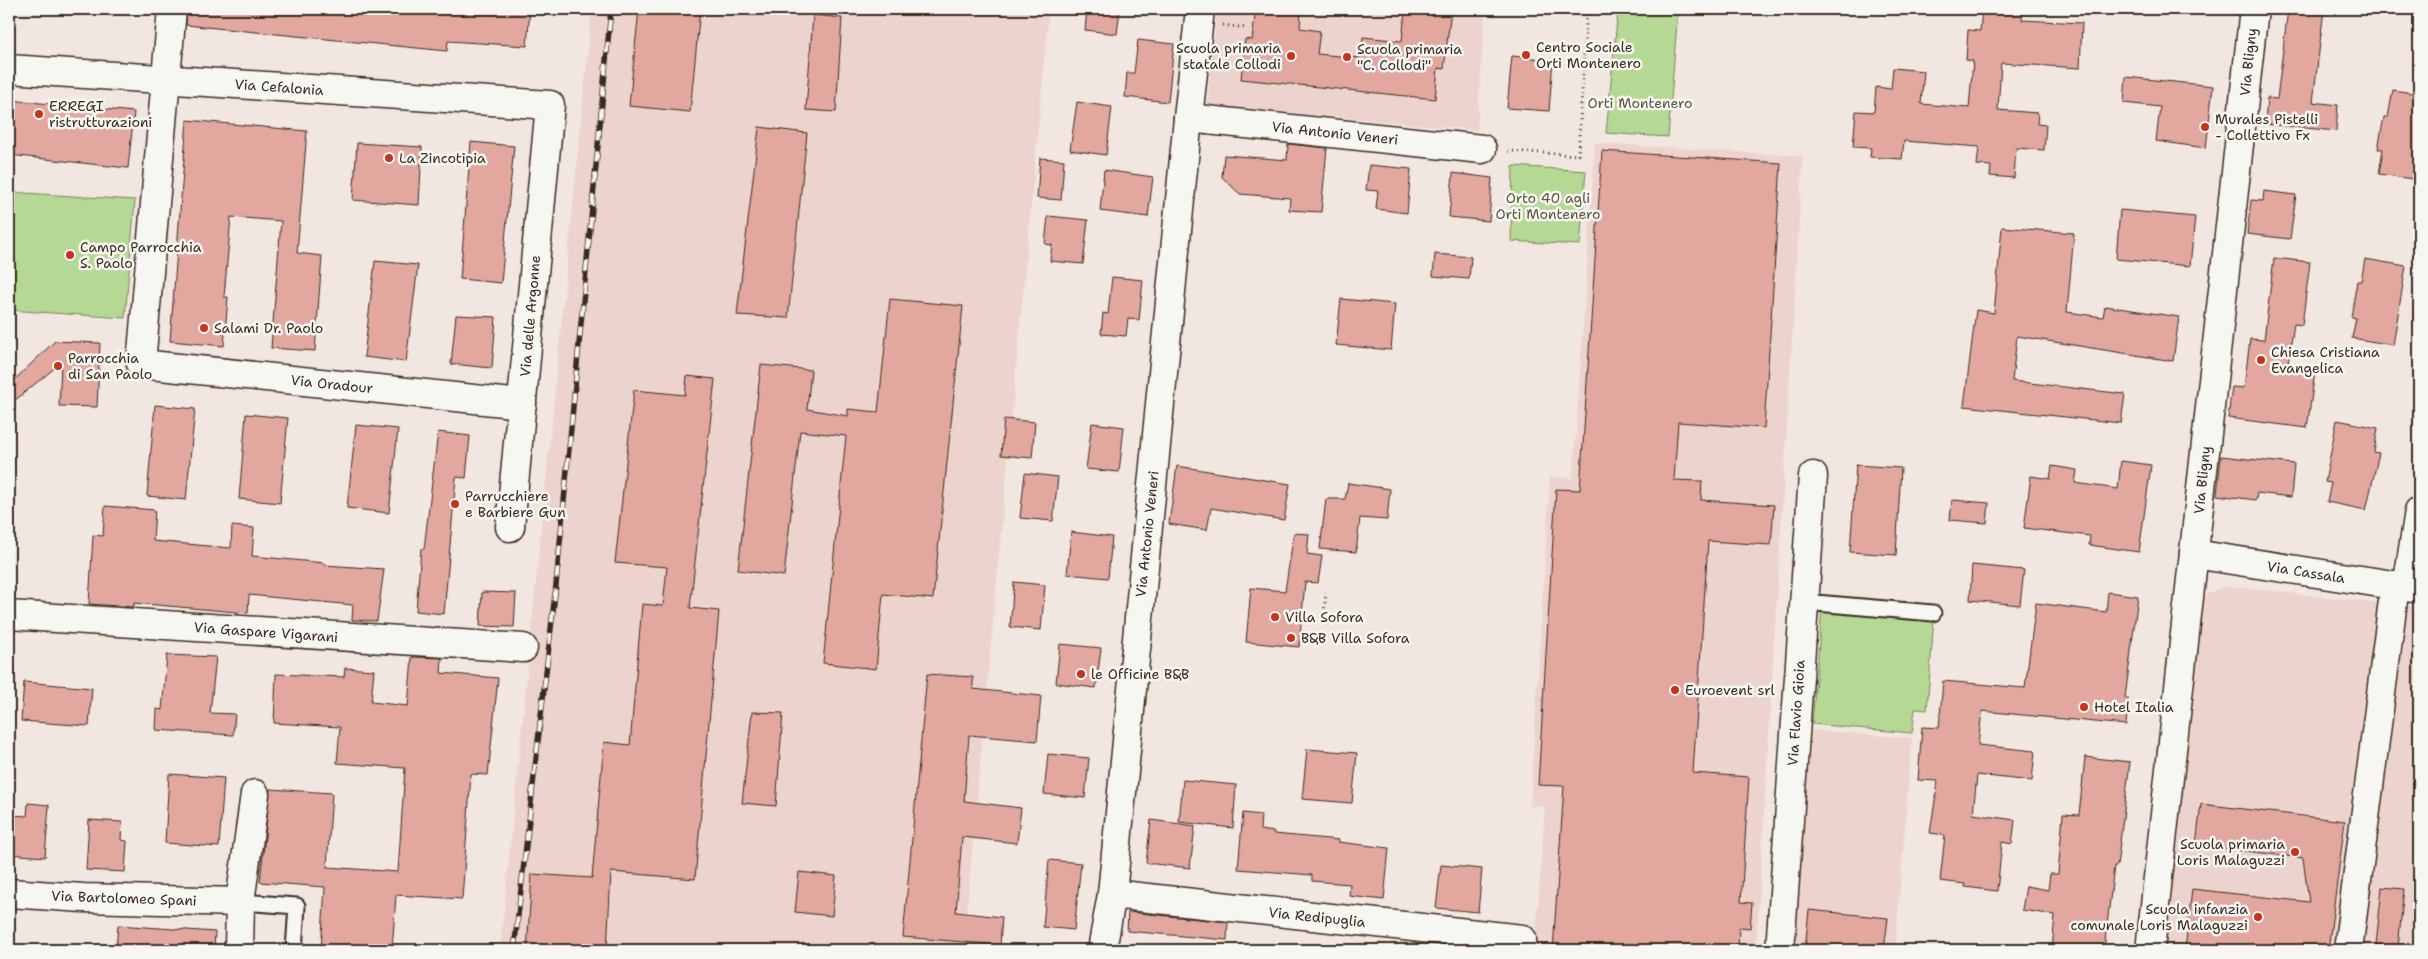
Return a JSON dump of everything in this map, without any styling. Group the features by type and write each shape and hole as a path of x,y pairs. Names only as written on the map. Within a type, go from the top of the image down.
{"street":[{"path":"166,79 172,9"},
{"name":"Via Antonio Veneri","path":"1102,950 1112,894 1200,9"},
{"name":"Via Bligny","path":"2150,950 2254,9"},
{"name":"Via Cefalonia","path":"9,69 550,105"},
{"name":"Via Oradour","path":"166,79 141,364 522,404"},
{"name":"Via delle Argonne","path":"510,527 550,105"},
{"name":"Via Antonio Veneri","path":"1188,118 1482,149"},
{"name":"Via Flavio Gioia","path":"1780,950 1813,476"},
{"path":"2348,950 2419,511"},
{"name":"Via Cassala","path":"2194,554 2407,587"},
{"name":"Via Gaspare Vigarani","path":"9,615 523,648"},
{"path":"239,950 240,902 255,794"},
{"name":"Via Bartolomeo Spani","path":"9,893 83,898 240,902"},
{"name":"Via Redipuglia","path":"1112,894 1522,945"}],"lane":[{"path":"1804,602 1933,613"},
{"path":"240,902 297,906 294,950"}],"path":[{"path":"1482,149 1578,155 1587,9"},
{"path":"1323,623 1326,593"}],"shaded area":[{"path":"592,9 1049,9 963,950 500,950"},
{"name":"Scuola primaria \"C. Collodi\"","path":"1217,9 1485,9 1477,130 1207,105"},
{"path":"1595,143 1803,156 1756,950 1535,950 1545,806 1530,806 1550,477 1573,478"},
{"path":"2224,586 2419,607 2419,950 2159,950 2199,606 2208,594"},
{"path":"1811,730 1912,738 1895,950 1795,950"}],"green space":[{"name":"Orti Montenero","path":"1618,9 1678,9 1668,137 1606,133"},
{"name":"Orto 40 agli Orti Montenero","path":"1513,166 1586,171 1580,245 1511,241"},
{"name":"Campo Parrocchia S. Paolo","path":"9,192 135,200 125,318 9,310"},
{"path":"1822,608 1934,618 1927,710 1915,709 1912,733 1812,724"}],"building":[{"path":"187,9 530,9 527,46 448,41 447,51 186,25"},
{"path":"639,9 700,9 690,112 629,106"},
{"path":"1087,9 1120,9 1117,34 1085,30"},
{"name":"Scuola primaria statale Collodi","path":"1256,9 1301,9 1300,28 1320,31 1317,54 1361,58 1363,37 1402,41 1405,11 1451,9 1444,69 1438,68 1435,99 1241,79 1245,39 1252,40"},
{"path":"1982,9 2023,9 2022,20 2082,23 2080,68 2001,63 1998,110 2038,113 2037,124 2046,125 2044,150 2016,148 2014,178 1990,176 1991,166 1977,165 1979,147 1904,141 1902,159 1870,157 1871,148 1853,147 1856,111 1874,112 1876,87 1891,89 1893,68 1924,71 1921,104 1969,108 1973,61 1966,60 1968,30 1980,31"},
{"path":"2288,9 2324,9 2313,102 2338,105 2336,131 2265,124 2267,98 2277,99"},
{"path":"813,15 842,18 836,112 806,110"},
{"path":"1138,40 1174,44 1168,102 1125,97 1127,73 1134,73"},
{"path":"1512,56 1553,60 1549,111 1507,108"},
{"path":"2126,77 2213,86 2206,148 2156,141 2160,107 2124,103"},
{"path":"2393,90 2419,94 2419,180 2379,174 2383,149 2378,149 2384,117 2388,117"},
{"path":"9,100 134,112 128,168 9,155"},
{"path":"1077,102 1112,107 1106,155 1070,150"},
{"path":"187,120 307,131 297,253 322,256 315,351 271,348 281,221 231,217 224,297 228,297 224,346 170,341"},
{"path":"759,127 807,133 788,318 737,315"},
{"path":"471,142 514,146 501,283 460,279"},
{"path":"357,143 422,147 419,205 353,200"},
{"path":"1288,144 1327,148 1321,212 1289,210 1290,198 1240,194 1222,177 1224,155 1287,160"},
{"path":"1602,151 1781,163 1764,428 1678,422 1674,480 1702,481 1701,500 1774,505 1771,545 1708,541 1693,773 1749,777 1741,902 1752,903 1750,928 1739,927 1738,950 1553,950 1564,786 1538,785 1556,489 1580,490"},
{"path":"1040,158 1064,160 1061,200 1037,198"},
{"path":"1369,165 1411,169 1407,213 1376,209 1378,191 1366,190"},
{"path":"1104,170 1153,177 1148,217 1100,211"},
{"path":"1453,173 1492,178 1489,221 1449,217"},
{"path":"2264,191 2296,195 2290,239 2247,234 2251,200 2263,201"},
{"path":"2120,210 2195,217 2190,266 2116,259"},
{"path":"1048,216 1088,220 1083,264 1050,261 1052,245 1045,244"},
{"path":"2002,227 2074,233 2067,312 2103,317 2105,306 2179,317 2173,361 2017,336 2012,381 2125,394 2121,423 1964,406 1976,310 1994,313"},
{"path":"1435,254 1471,257 1469,279 1433,276"},
{"path":"2274,258 2310,262 2302,325 2294,324 2287,369 2315,372 2307,428 2228,418 2232,387 2244,388 2250,339 2264,340"},
{"path":"2365,259 2406,266 2393,345 2352,338 2356,318 2351,317 2357,281 2361,281"},
{"path":"375,261 418,265 406,362 364,357"},
{"path":"1112,277 1143,280 1139,320 1128,319 1126,336 1101,334 1103,313 1108,314"},
{"path":"890,299 963,306 933,599 883,594 876,669 823,663 846,436 800,431 784,576 738,570 761,365 811,370 807,409 848,416 848,409 878,412"},
{"path":"1341,299 1395,304 1391,350 1336,345"},
{"path":"456,315 496,317 492,368 451,364"},
{"name":"Parrocchia di San Paolo","path":"55,341 100,343 97,407 59,406 61,363 9,405 9,385"},
{"path":"687,376 715,379 690,608 719,611 695,879 611,872 607,950 527,950 532,874 592,878 604,742 630,745 642,604 663,606 667,567 615,563 634,390 685,395"},
{"path":"155,405 195,409 186,500 147,496"},
{"path":"246,414 288,418 280,503 239,499"},
{"path":"1004,419 1035,422 1032,458 1001,455"},
{"path":"2337,420 2378,428 2374,452 2379,453 2366,510 2327,502 2331,483 2325,482"},
{"path":"1092,423 1124,427 1119,472 1086,469"},
{"path":"356,425 398,429 389,513 347,508"},
{"path":"438,432 470,436 466,478 456,477 444,614 416,611 421,549 424,549"},
{"path":"2221,456 2294,464 2291,497 2257,493 2256,500 2217,495"},
{"path":"2121,461 2151,465 2139,552 2089,545 2090,536 2024,528 2031,476 2050,479 2052,466 2077,470 2075,483 2118,489"},
{"path":"1856,465 1901,468 1896,555 1850,552"},
{"path":"1177,466 1290,484 1284,520 1211,508 1207,530 1169,524"},
{"path":"1025,473 1058,477 1053,521 1020,518"},
{"path":"1348,483 1390,489 1387,520 1360,518 1356,552 1320,549 1326,499 1345,499"},
{"path":"1952,500 1989,503 1987,523 1950,520"},
{"path":"105,506 155,510 153,541 231,548 232,526 254,528 252,556 324,563 324,565 384,569 377,621 352,620 353,605 249,595 248,613 134,603 134,607 89,604 93,535 103,536"},
{"path":"1071,532 1112,537 1108,578 1067,574"},
{"name":"Villa Sofora","path":"1294,533 1309,534 1307,554 1322,556 1318,583 1305,582 1299,647 1246,642 1251,588 1285,591"},
{"path":"1972,565 2024,570 2020,605 1970,600"},
{"path":"1014,582 1045,585 1041,630 1010,627"},
{"path":"482,592 516,593 514,627 480,626"},
{"path":"2108,592 2138,596 2125,698 2128,698 2126,725 1982,711 1978,745 2035,751 2032,781 1977,775 1973,814 2015,820 2012,844 2002,842 1997,891 1965,887 1965,884 1940,881 1945,835 1930,833 1938,781 1918,780 1922,727 1939,728 1943,681 2025,688 2036,603 2106,612"},
{"path":"1060,644 1101,648 1096,688 1056,683"},
{"path":"167,655 216,657 210,713 235,714 233,735 156,730 157,709 162,710"},
{"path":"412,657 442,658 441,673 498,678 488,775 471,774 462,899 396,895 392,950 321,950 325,887 260,882 270,789 332,793 327,867 398,872 405,768 337,763 340,727 274,723 276,674 344,677 345,668 374,670 371,702 408,706"},
{"path":"927,674 973,677 973,689 1041,696 1037,741 969,735 964,801 1021,808 1017,843 962,837 956,912 1002,917 1000,945 903,937"},
{"path":"24,682 92,688 89,726 21,721"},
{"path":"752,712 783,713 776,806 742,803"},
{"path":"1307,749 1357,753 1352,803 1302,799"},
{"path":"1048,754 1089,758 1085,798 1044,794"},
{"path":"2085,757 2130,762 2117,866 2114,866 2104,950 2052,950 2055,915 2022,910 2026,886 2048,890 2050,874 2058,874 2063,814 2079,815"},
{"path":"169,774 224,778 219,847 165,843"},
{"path":"1183,780 1236,785 1233,828 1179,822"},
{"path":"28,803 49,805 45,857 9,854 9,815 27,816"},
{"path":"2201,804 2345,821 2328,950 2185,950 2192,889 2309,902 2303,858 2196,845"},
{"path":"1243,813 1261,815 1260,830 1274,832 1274,834 1339,840 1338,842 1389,848 1384,900 1349,896 1350,884 1312,881 1312,875 1238,869"},
{"path":"89,820 122,822 121,840 127,841 125,872 86,870"},
{"path":"1151,820 1195,826 1190,868 1146,863"},
{"path":"1049,860 1081,863 1074,930 1043,927"},
{"path":"1441,865 1482,869 1478,912 1436,908"},
{"path":"799,872 836,876 832,916 795,912"},
{"path":"2382,887 2404,889 2398,947 2376,945"},
{"path":"1809,910 1888,918 1884,950 1805,950"},
{"path":"1128,912 1228,922 1227,940 1127,931"},
{"path":"118,925 215,932 214,950 116,950"}],"railway":[{"path":"514,950 556,585 611,9"}],"place":[{"name":"Centro Sociale Orti Montenero","path":"1526,55"},
{"name":"Scuola primaria statale Collodi","path":"1291,56"},
{"name":"Scuola primaria \"C. Collodi\"","path":"1347,57"},
{"name":"ERREGI ristrutturazioni","path":"39,114"},
{"name":"Murales Pistelli - Collettivo Fx","path":"2205,127"},
{"name":"La Zincotipia","path":"389,158"},
{"name":"Campo Parrocchia S. Paolo","path":"70,255"},
{"name":"Salami Dr. Paolo","path":"204,328"},
{"name":"Chiesa Cristiana Evangelica","path":"2261,360"},
{"name":"Parrocchia di San Paolo","path":"58,366"},
{"name":"Parrucchiere e Barbiere Gun","path":"455,504"},
{"name":"Villa Sofora","path":"1275,617"},
{"name":"B&B Villa Sofora","path":"1291,638"},
{"name":"le Officine B&B","path":"1081,674"},
{"name":"Euroevent srl","path":"1675,690"},
{"name":"Hotel Italia","path":"2084,707"},
{"name":"Scuola primaria Loris Malaguzzi","path":"2295,852"},
{"name":"Scuola infanzia comunale Loris Malaguzzi","path":"2258,917"}]}
